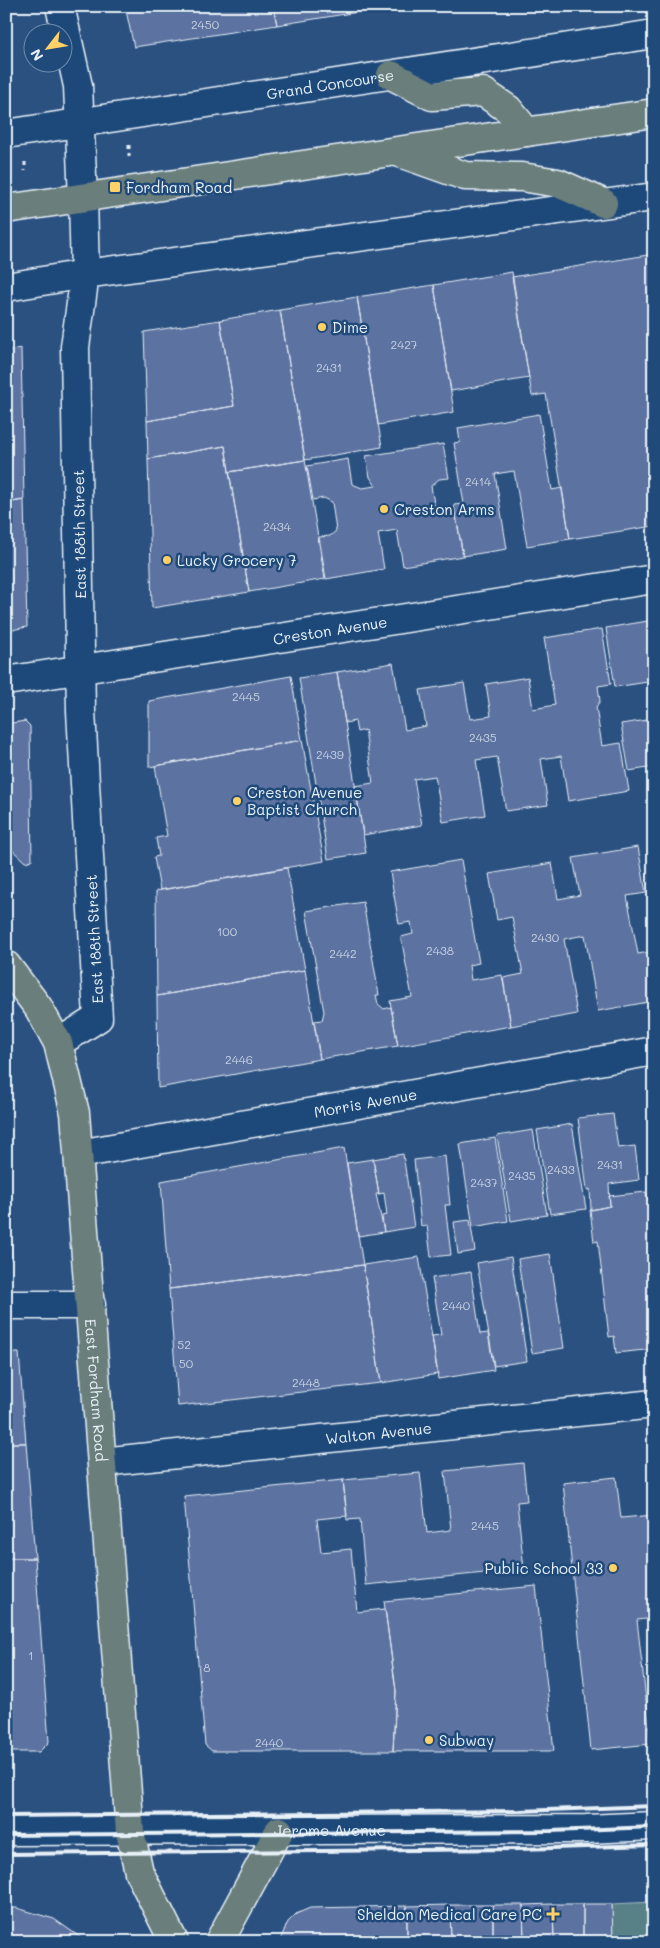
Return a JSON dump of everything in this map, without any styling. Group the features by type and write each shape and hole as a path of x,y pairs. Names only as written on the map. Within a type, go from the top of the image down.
{"main road":[{"path":"391,74 432,96 483,92 508,109 527,132"},
{"path":"6,209 654,112"},
{"path":"396,152 465,176 522,178 558,183 603,203"},
{"name":"East Fordham Road","path":"6,965 38,1007 58,1043 68,1080 79,1154 130,1832 139,1872 174,1942"},
{"path":"219,1942 279,1831"}],"street":[{"name":"East 188th Street","path":"58,1043 98,1018 82,711 75,347 76,328 85,274 83,198 78,86 60,6"},
{"name":"Grand Concourse","path":"6,134 654,34"},
{"path":"6,287 85,274 654,197"},
{"name":"Creston Avenue","path":"6,681 654,579"},
{"name":"Morris Avenue","path":"79,1154 654,1051"},
{"path":"6,1305 91,1305"},
{"name":"Walton Avenue","path":"102,1462 654,1404"},
{"name":"Jerome Avenue","path":"6,1831 586,1829 654,1826"}],"green space":[{"path":"654,1902 654,1942 613,1942 612,1904"}],"building":[{"path":"125,6 273,6 277,25 134,47"},
{"path":"273,6 395,6 277,25"},
{"path":"654,254 654,526 570,539 546,394 532,396 512,277"},
{"path":"512,272 529,378 451,391 434,285"},
{"path":"434,285 454,412 378,425 357,297"},
{"path":"357,297 382,447 305,460 280,310"},
{"path":"280,310 305,460 229,472 225,446 148,459 147,421 234,406 220,320"},
{"path":"220,320 234,406 147,421 144,332"},
{"path":"21,348 24,500 6,503 6,351"},
{"path":"539,414 552,490 562,488 570,539 527,546 514,471 495,474 507,549 463,556 454,505 464,504 454,443 460,442 458,428"},
{"name":"Creston Arms","path":"443,444 449,478 439,479 431,486 436,515 456,515 463,556 403,566 397,530 378,533 384,569 326,579 319,537 330,536 336,531 332,502 324,498 313,500 307,466 348,459 352,484 362,488 376,486 370,477 366,456"},
{"path":"225,446 249,592 152,608 148,459"},
{"path":"305,460 325,579 249,592 229,472"},
{"path":"24,500 27,627 6,631 6,503"},
{"path":"654,620 654,681 615,687 606,628"},
{"path":"602,629 611,684 598,686 600,701 596,707 602,746 621,743 629,791 568,801 561,756 541,759 548,805 506,811 497,757 476,760 485,815 443,822 435,776 414,779 422,825 363,835 355,786 373,783 365,730 357,732 355,721 345,723 337,672 393,663 405,730 426,726 420,690 464,683 470,719 491,716 486,684 528,677 533,709 555,705 544,638"},
{"path":"337,672 366,853 328,859 299,678"},
{"path":"291,676 302,740 149,767 149,701"},
{"path":"654,719 654,767 629,771 621,724"},
{"path":"25,721 30,726 32,860 25,862 6,844 6,724"},
{"name":"Creston Avenue Baptist Church","path":"302,740 324,861 160,890 154,857 159,856 156,838 167,836 155,766"},
{"path":"638,847 646,893 627,896 638,954 654,951 654,1001 598,1011 585,935 564,939 577,1014 511,1026 503,978 523,974 512,917 497,920 489,874 552,863 558,899 580,895 573,858"},
{"path":"461,860 479,963 469,965 471,980 502,975 511,1026 398,1046 390,1001 412,997 401,937 413,934 411,922 399,924 390,872"},
{"path":"287,868 305,970 157,996 156,891"},
{"path":"363,902 379,995 376,995 378,1004 384,1009 391,1007 398,1046 320,1059 314,1021 322,1020 324,1012 306,911"},
{"path":"305,970 320,1059 158,1088 157,996"},
{"path":"613,1114 618,1148 635,1146 639,1180 609,1184 610,1206 591,1210 590,1189 587,1190 578,1118"},
{"path":"572,1124 586,1209 550,1214 537,1130"},
{"path":"533,1130 547,1215 511,1221 497,1136"},
{"path":"495,1138 508,1221 473,1227 460,1144"},
{"path":"344,1148 363,1265 169,1289 161,1181"},
{"path":"403,1154 414,1227 384,1232 382,1216 387,1215 384,1193 379,1194 373,1159"},
{"path":"445,1156 450,1205 445,1205 451,1255 431,1257 427,1225 421,1226 414,1160"},
{"path":"373,1159 379,1194 376,1194 384,1232 358,1236 347,1163"},
{"path":"6,1179 12,1259 6,1259"},
{"path":"646,1192 648,1200 654,1200 654,1349 616,1353 614,1336 609,1337 598,1241 594,1242 590,1210 610,1206 609,1196"},
{"path":"470,1220 475,1251 458,1254 454,1222"},
{"path":"550,1254 564,1348 532,1353 518,1259"},
{"path":"419,1257 438,1374 381,1383 363,1265"},
{"path":"511,1257 527,1361 494,1366 477,1263"},
{"path":"363,1265 381,1383 178,1406 169,1289"},
{"path":"471,1272 480,1334 488,1333 494,1370 438,1379 432,1336 441,1335 432,1278"},
{"path":"6,1353 19,1353 26,1443 6,1443"},
{"path":"6,1443 26,1443 35,1558 6,1558"},
{"path":"523,1463 527,1501 517,1502 524,1569 366,1585 360,1519 347,1520 343,1480 420,1473 427,1533 451,1530 445,1471"},
{"name":"Public School 33","path":"616,1477 621,1518 654,1515 654,1618 637,1620 651,1744 591,1750 563,1483"},
{"path":"343,1480 347,1516 317,1519 321,1552 351,1549 357,1612 385,1609 396,1691 393,1751 212,1751 205,1745 184,1496"},
{"path":"6,1558 35,1558 49,1742 39,1752 6,1752"},
{"path":"536,1586 554,1751 393,1751 396,1691 384,1601"},
{"path":"553,1904 554,1942 524,1942 523,1905"},
{"path":"553,1904 583,1904 583,1942 554,1942"},
{"path":"583,1904 612,1904 613,1942 583,1942"},
{"path":"450,1905 493,1905 493,1942 451,1942"},
{"path":"450,1905 451,1942 407,1942 407,1906"},
{"path":"493,1905 523,1905 524,1942 493,1942"},
{"path":"407,1906 407,1942 279,1942 288,1922 296,1914 310,1908"},
{"path":"6,1908 17,1908 54,1919 87,1942 6,1942"}],"railway":[{"path":"6,1816 520,1811 654,1806"},
{"path":"6,1835 551,1831 654,1827"},
{"path":"6,1854 519,1849 654,1845"}],"place":[{"name":"Fordham Road","path":"115,187"},
{"name":"Dime","path":"322,327"},
{"name":"Creston Arms","path":"384,509"},
{"name":"Lucky Grocery 7","path":"167,560"},
{"name":"Creston Avenue Baptist Church","path":"237,801"},
{"name":"Public School 33","path":"613,1568"},
{"name":"Subway","path":"429,1740"},
{"name":"Sheldon Medical Care PC","path":"553,1914"}]}
